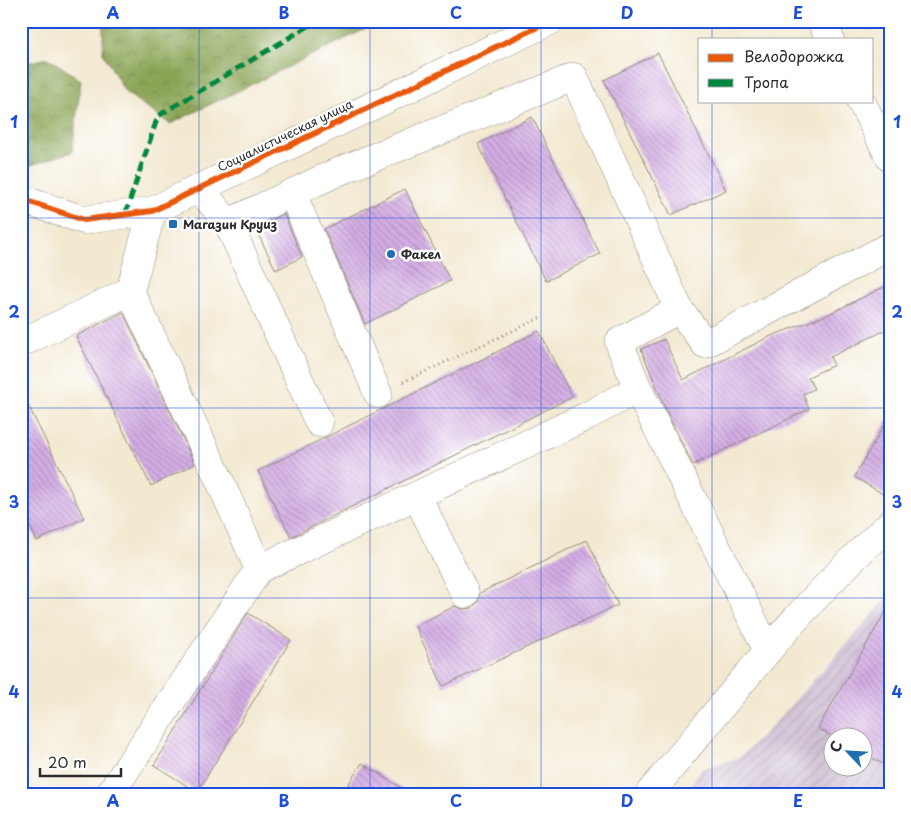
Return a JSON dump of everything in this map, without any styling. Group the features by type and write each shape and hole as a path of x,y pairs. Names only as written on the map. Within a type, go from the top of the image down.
{"street":[{"name":"Социалистическая улица","path":"21,198 84,220 152,212 550,21"},
{"path":"821,21 830,38"},
{"path":"228,223 335,173 574,77 679,309 705,344 890,246"},
{"path":"862,102 890,158"},
{"path":"200,189 228,223 319,423"},
{"path":"292,193 378,394"},
{"path":"152,212 130,291 219,479 259,569"},
{"path":"21,343 130,291"},
{"path":"679,309 619,342 638,388 768,651"},
{"path":"110,794 259,569 585,417 638,388"},
{"path":"417,496 464,594"},
{"path":"649,794 768,651 864,547 890,524"}],"path":[{"path":"378,394 542,317"}],"shaded area":[{"path":"890,596 890,794 686,794 701,769 740,757 770,728"}],"green space":[{"path":"107,21 382,21 170,124 125,92 103,53 103,24"},
{"path":"48,58 81,80 72,152 22,168 21,64"}],"building":[{"path":"658,53 726,190 671,215 604,80"},
{"path":"532,117 600,254 546,281 478,144"},
{"path":"405,189 450,281 365,324 324,229"},
{"path":"284,214 302,257 276,270 255,228"},
{"path":"890,284 890,328 830,357 834,365 808,377 814,389 803,394 809,409 693,465 669,417 641,349 664,339 683,380 771,336 829,314"},
{"path":"123,312 195,464 151,486 76,336"},
{"path":"539,331 572,397 291,537 258,471"},
{"path":"21,391 84,518 37,541 21,509"},
{"path":"890,415 890,498 854,477"},
{"path":"587,540 618,605 443,686 415,626 455,606 463,609 472,608 478,602 480,593"},
{"path":"890,604 890,768 874,759 874,728 824,728 824,732 818,728"},
{"path":"248,613 291,640 197,792 154,765"},
{"path":"362,763 411,794 342,794"}],"marked path":[{"path":"125,215 158,116 317,21"}],"cycle path":[{"path":"21,199 84,220 152,211 550,21"}],"place":[{"name":"Магазин Круиз","path":"173,224"},
{"name":"Факел","path":"391,254"}]}
